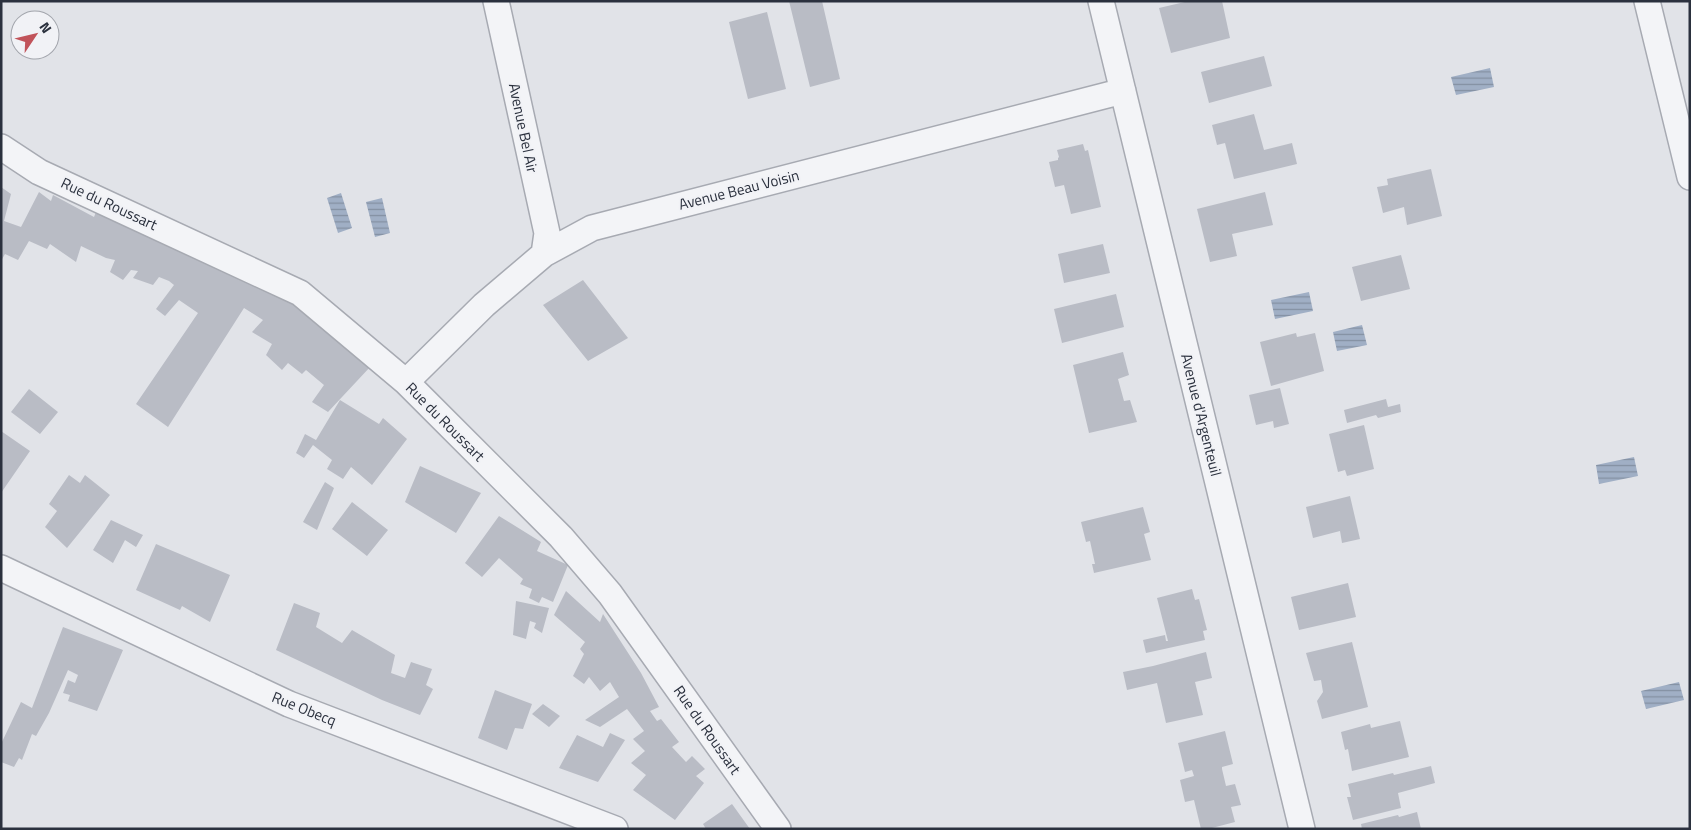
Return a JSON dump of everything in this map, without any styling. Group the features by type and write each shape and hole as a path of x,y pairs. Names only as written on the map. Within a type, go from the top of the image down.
{"street":[{"name":"Avenue Bel Air","path":"496,1 547,233 544,254"},
{"name":"Avenue d'Argenteuil","path":"1101,1 1302,829"},
{"path":"1647,1 1690,177"},
{"name":"Avenue Beau Voisin","path":"406,382 484,305 544,254 592,228 1122,91"},
{"name":"Rue du Roussart","path":"1,147 38,172 300,293 406,382 561,537 610,594 778,829"},
{"name":"Rue Obecq","path":"1,568 289,704 615,829"}],"water":[{"path":"1490,68 1494,87 1456,95 1451,77"},
{"path":"341,193 352,228 338,233 327,198"},
{"path":"382,198 390,233 375,237 366,202"},
{"path":"1309,292 1313,311 1275,319 1271,300"},
{"path":"1362,325 1367,345 1337,351 1333,332"},
{"path":"1634,457 1638,476 1599,484 1596,465"},
{"path":"1679,682 1684,700 1646,709 1641,691"}],"building":[{"path":"789,1 822,1 840,79 810,87"},
{"path":"1189,1 1222,1 1230,38 1171,53 1159,8"},
{"path":"767,12 786,89 748,99 729,22"},
{"path":"1264,56 1272,86 1209,103 1201,72"},
{"path":"1254,114 1264,150 1292,143 1297,164 1234,179 1225,143 1217,145 1212,125"},
{"path":"1083,144 1085,151 1088,150 1101,207 1071,214 1064,185 1055,187 1049,162 1058,160 1057,150"},
{"path":"1431,169 1442,216 1407,225 1404,207 1383,213 1377,187 1388,185 1387,179"},
{"path":"1,187 11,194 4,221 21,227 39,192 51,201 53,195 94,217 96,212 122,224 159,237 282,295 322,324 336,340 371,366 328,412 312,402 324,385 306,370 302,374 288,363 282,370 266,355 272,344 252,332 263,320 244,308 168,427 136,404 198,313 179,300 165,316 156,309 174,285 159,277 153,285 133,278 138,271 131,270 123,280 110,272 115,260 106,258 81,246 76,262 50,244 47,249 29,241 18,260 5,254 1,261"},
{"path":"1265,192 1273,225 1232,234 1237,256 1210,262 1197,209"},
{"path":"1103,244 1110,273 1064,283 1058,254"},
{"path":"1401,255 1410,289 1361,301 1352,267"},
{"path":"583,280 628,338 588,361 543,305"},
{"path":"1116,294 1124,327 1062,343 1054,309"},
{"path":"1296,333 1297,337 1315,333 1324,371 1271,386 1260,342"},
{"path":"1123,352 1129,375 1118,379 1124,401 1130,400 1137,422 1089,433 1073,365"},
{"path":"1280,388 1289,424 1274,428 1273,421 1256,425 1249,395"},
{"path":"29,389 58,412 40,434 11,412"},
{"path":"1386,399 1388,407 1400,404 1401,412 1378,418 1376,415 1347,423 1344,410"},
{"path":"340,400 379,424 383,418 407,439 372,485 351,467 343,479 327,469 332,460 313,445 304,458 296,453 305,434 316,440"},
{"path":"1364,425 1374,469 1347,476 1345,470 1338,472 1329,434"},
{"path":"1,431 30,451 1,493"},
{"path":"420,466 481,493 456,533 405,502"},
{"path":"69,475 80,483 85,475 110,495 67,548 45,527 57,511 49,504"},
{"path":"325,482 334,488 317,530 303,522"},
{"path":"1350,496 1360,539 1342,543 1340,531 1313,538 1306,507"},
{"path":"352,502 388,530 367,556 332,529"},
{"path":"1143,507 1150,532 1144,534 1151,560 1094,573 1092,564 1095,564 1090,541 1086,542 1081,522"},
{"path":"499,516 541,542 537,551 568,565 553,602 542,597 539,603 529,598 532,589 520,584 523,579 499,558 482,577 465,563"},
{"path":"111,520 143,535 136,547 125,540 113,563 93,550"},
{"path":"156,544 230,575 210,622 182,606 180,610 136,590"},
{"path":"1348,583 1356,617 1299,630 1291,597"},
{"path":"1192,589 1195,600 1199,599 1207,630 1203,631 1205,640 1146,653 1143,640 1165,635 1166,641 1168,641 1157,598"},
{"path":"566,591 600,622 603,614 641,673 659,707 650,711 657,721 661,719 679,742 672,747 686,762 692,756 705,769 696,776 704,783 675,820 633,790 646,775 631,763 645,751 633,739 644,731 627,709 600,727 585,720 619,697 610,682 600,691 589,677 584,684 573,676 584,654 580,649 585,642 554,615"},
{"path":"516,601 549,608 542,633 534,628 536,623 530,621 526,639 513,635"},
{"path":"294,603 320,613 316,627 342,643 352,630 395,655 391,673 405,678 411,662 432,669 426,685 433,689 420,715 382,700 276,650"},
{"path":"63,627 123,650 97,711 68,701 70,695 63,693 68,680 75,683 78,675 68,670 49,713 36,736 32,734 22,760 19,758 14,767 1,762 1,744 21,702 32,708"},
{"path":"1352,642 1368,707 1322,719 1317,701 1323,692 1321,680 1314,681 1306,653"},
{"path":"1206,652 1212,678 1195,682 1203,715 1166,723 1157,683 1127,690 1123,672"},
{"path":"495,690 532,704 523,729 515,728 507,750 478,738"},
{"path":"543,704 560,716 549,727 532,714"},
{"path":"1400,721 1409,757 1352,771 1348,749 1345,750 1341,732 1370,724 1371,728"},
{"path":"1225,731 1233,764 1222,767 1222,769 1226,786 1235,784 1241,805 1231,807 1235,822 1201,829 1194,800 1185,802 1180,780 1194,776 1192,770 1185,772 1178,743"},
{"path":"610,733 625,740 598,782 559,768 577,735 603,747"},
{"path":"1431,766 1435,783 1398,793 1401,808 1353,820 1347,797 1351,797 1348,784"},
{"path":"732,804 750,829 706,829 703,824"},
{"path":"1417,812 1421,829 1362,829 1361,824"}]}
